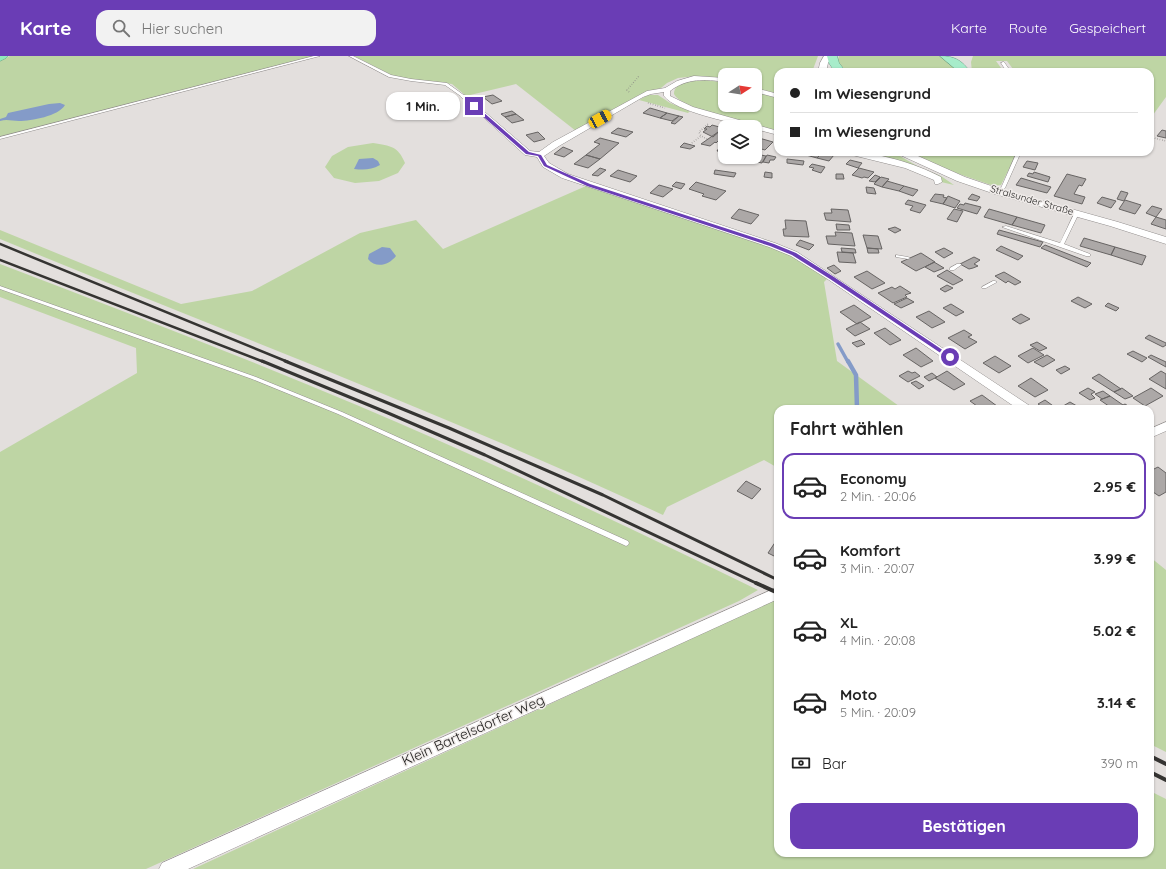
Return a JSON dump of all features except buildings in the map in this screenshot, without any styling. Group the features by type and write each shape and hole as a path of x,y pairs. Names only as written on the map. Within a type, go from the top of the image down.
{"highway":[{"path":"832,56 837,68"},
{"path":"945,56 962,68"},
{"path":"967,59 968,68"}],"street":[{"path":"824,68 828,56"},
{"path":"540,156 556,144 649,92 667,90 678,81 704,78 718,79"},
{"path":"667,90 667,96 669,98 690,109 774,132"},
{"path":"762,92 774,95"},
{"path":"463,96 528,153 540,156 546,165 565,176 772,245 794,254 1020,405"},
{"path":"867,156 917,169 935,177 938,179 938,182"},
{"name":"Stralsunder Straße","path":"910,156 961,179 999,192 1077,213 1166,241"},
{"path":"1154,432 1166,426"},
{"name":"Klein Bartelsdorfer Weg","path":"168,869 774,595"}],"lane":[{"path":"0,138 318,56"},
{"path":"351,56 395,77 446,84 463,96"},
{"path":"1002,63 1006,68"},
{"path":"999,192 1003,188 1017,156"},
{"path":"1061,244 1077,213"},
{"path":"1004,227 1061,244 1088,255"},
{"path":"898,256 908,258"},
{"path":"952,269 959,266"},
{"path":"984,287 995,282"},
{"path":"0,287 254,378 340,413 626,544"}],"path":[{"path":"701,136 699,132 712,122"},
{"path":"701,136 707,139"},
{"path":"692,143 701,136"},
{"path":"1154,138 1166,141"}],"green space":[{"path":"10,56 314,56 0,137 0,60"},
{"path":"354,56 818,56 814,68 774,68 774,93 762,90 762,68 718,68 718,78 697,76 678,78 667,83 661,88 641,94 576,131 516,84 466,96 452,84 400,78"},
{"path":"839,56 942,56 948,59 956,68 842,68 837,62"},
{"path":"973,56 1166,56 1166,97 1154,114 1154,68 1012,68 1007,61 996,61 1001,68 972,68 971,62"},
{"path":"707,80 718,82 718,112 762,112 762,94 774,97 774,130 762,127 762,120 735,120 722,117 691,106 680,100 674,94 675,89 687,82"},
{"path":"648,95 658,95 670,103 690,111 688,113 639,100"},
{"path":"373,143 389,146 400,153 405,163 398,173 379,181 355,183 334,178 325,167 332,156 348,147"},
{"path":"872,156 900,156 919,167 941,176 954,185 941,182 918,168"},
{"path":"917,156 1015,156 1001,185 994,186 956,173"},
{"path":"586,186 770,246 791,256 828,278 824,282 837,361 898,405 774,405 774,466 764,460 667,507 663,515 416,407 0,239 0,230 181,304 252,291 360,233 416,220 443,249"},
{"path":"0,264 315,387 560,495 758,590 739,601 146,869 0,869 0,452 137,373 136,348 0,297"},
{"path":"1154,560 1166,570 1166,752 1154,746"},
{"path":"774,600 774,857 1154,857 1154,793 1166,799 1166,869 193,869"}],"water":[{"path":"60,103 65,105 62,109 51,115 24,121 0,121 0,119 6,117 8,113"},
{"path":"373,158 378,161 380,165 374,168 361,170 354,169 359,159"},
{"path":"382,247 390,248 396,256 390,262 382,265 371,262 368,259 369,254"}],"waterway":[{"path":"838,344 848,362"},
{"path":"848,361 856,375 857,405"}],"railway":[{"path":"0,244 288,362"},
{"path":"0,260 264,362"},
{"path":"262,361 485,455 758,584"},
{"path":"285,361 449,428 603,495 774,578"},
{"path":"756,583 774,591"},
{"path":"1154,758 1166,764"},
{"path":"1154,774 1166,780"}],"route":[{"path":"474,106 528,153 540,156 546,165 565,176 588,185 772,245 794,254 950,357"}]}
